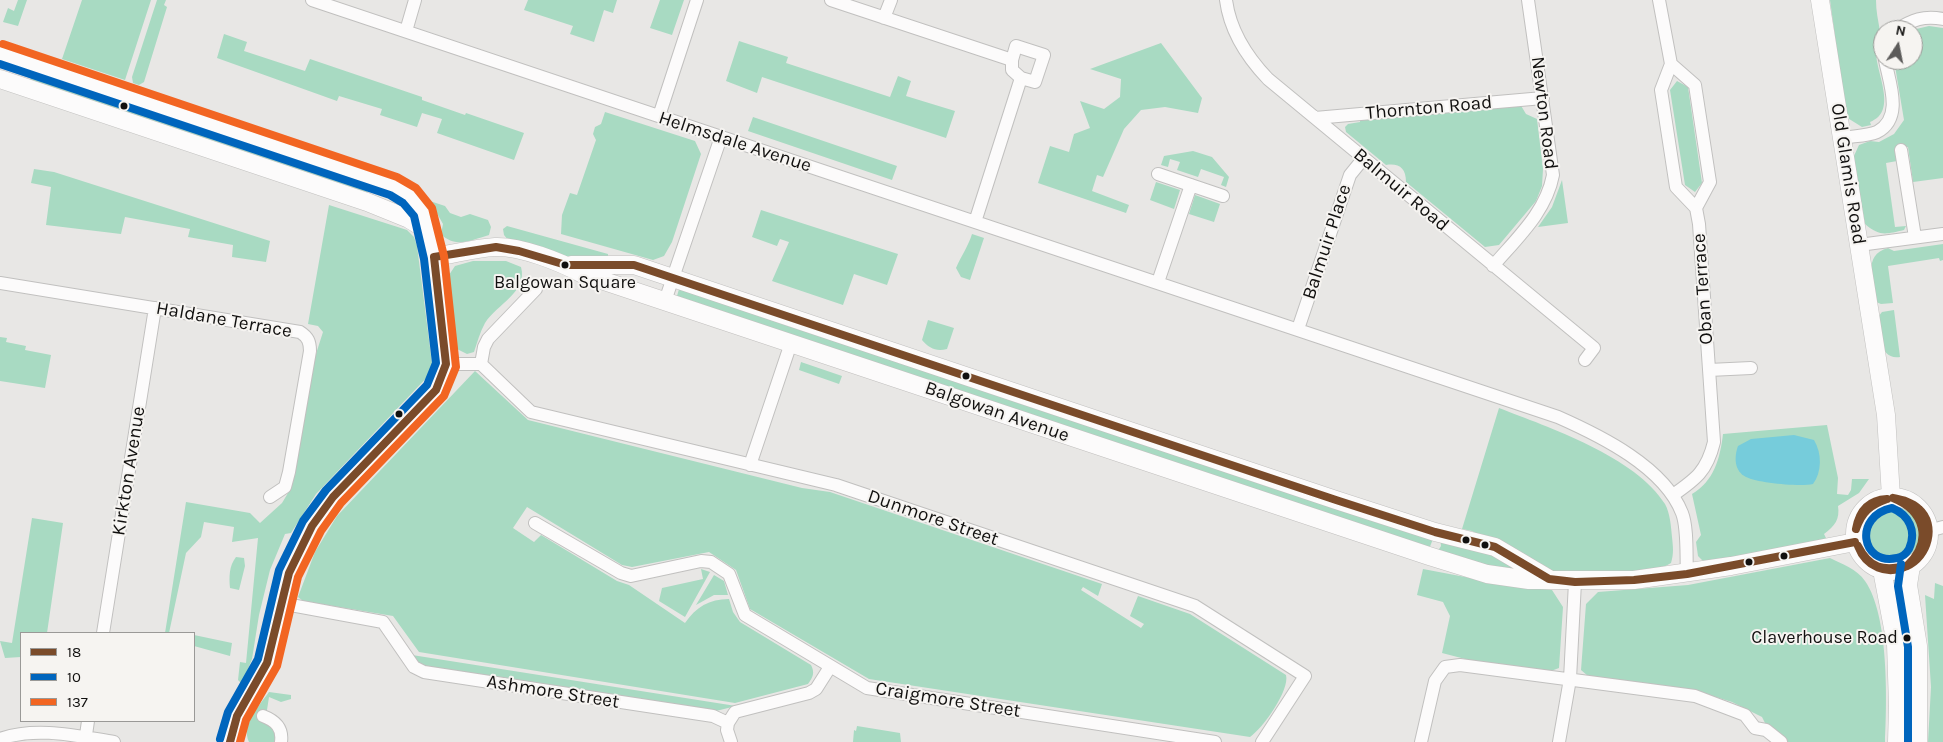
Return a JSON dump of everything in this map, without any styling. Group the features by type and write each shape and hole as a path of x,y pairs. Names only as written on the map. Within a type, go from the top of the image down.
{"street":[{"name":"Helmsdale Avenue","path":"312,0 1558,417 1594,433 1626,454 1654,474 1673,495 1683,515 1687,574"},
{"path":"406,31 415,0"},
{"path":"659,116 698,0"},
{"path":"834,0 1012,60"},
{"path":"884,18 891,0"},
{"name":"Balmuir Road","path":"1226,0 1233,26 1250,60 1268,79 1594,348 1585,360"},
{"name":"Newton Road","path":"1493,266 1543,206 1550,190 1553,175 1528,0"},
{"path":"1658,0 1672,64"},
{"name":"Old Glamis Road","path":"1820,0 1886,415 1891,497"},
{"path":"1916,20 1930,17 1943,19"},
{"path":"1016,46 1044,55 1035,82 1021,78 1012,70 1012,60 1016,46"},
{"path":"0,53 374,178 409,195 423,211 430,232 434,258 446,364 436,390 333,496 312,526 289,573 280,603 267,663 237,716 230,742"},
{"path":"23,86 31,63"},
{"name":"Oban Terrace","path":"1673,495 1696,479 1705,468 1714,442 1696,208 1710,182 1695,85 1672,64 1661,90 1676,187 1696,208"},
{"path":"1842,138 1877,132 1890,121 1894,102 1887,70"},
{"path":"975,222 1021,78"},
{"path":"0,79 367,202 409,218 430,232"},
{"name":"Thornton Road","path":"1315,118 1543,98"},
{"path":"665,301 721,137"},
{"path":"1901,150 1915,238"},
{"name":"Balmuir Place","path":"1298,329 1350,175 1363,159"},
{"path":"1158,174 1223,196"},
{"path":"367,202 374,190 374,178"},
{"path":"1158,282 1190,185"},
{"path":"1860,245 1943,234"},
{"name":"Balgowan Avenue","path":"434,258 496,247 519,250 566,265 583,274 1487,574 1530,580 1575,582 1634,580 1687,574 1855,542"},
{"name":"Balgowan Avenue","path":"566,265 634,265 1434,532 1495,547 1549,580"},
{"name":"Haldane Terrace","path":"0,283 300,332 306,335 310,343 310,351 289,472 285,487 270,497"},
{"path":"446,364 481,364 484,347 488,339 536,290"},
{"name":"Kirkton Avenue","path":"102,632 155,308"},
{"path":"750,465 791,343"},
{"name":"Dunmore Street","path":"481,364 531,412 836,485 1195,606 1305,676 1262,742"},
{"name":"Oban Terrace","path":"1709,370 1750,368"},
{"path":"1911,566 1897,570 1882,570 1870,564 1861,555 1855,542 1854,529 1858,517 1866,506 1877,500 1891,497 1904,499 1915,505 1937,530 1925,550 1911,566 1908,585 1918,646 1918,742"},
{"name":"Craigmore Street","path":"535,523 621,574 631,576 701,561 710,562 730,574 745,614 867,688 1215,742"},
{"path":"1429,556 1436,545 1434,532"},
{"path":"1882,570 1896,644 1897,742"},
{"path":"1559,742 1570,679 1575,582"},
{"name":"Ashmore Street","path":"280,603 383,622 414,667 424,672 712,716 728,722"},
{"path":"1421,742 1435,682 1446,667 1460,665 1695,696 1745,714 1755,728 1766,730 1781,742"},
{"path":"731,742 727,730 728,722 735,712 809,693 816,689 830,667"},
{"path":"263,716 274,720 280,728 281,742"},
{"path":"85,740 88,722"},
{"path":"0,739 45,732 85,740 114,742"}],"green space":[{"path":"18,0 27,0 18,26 3,22 8,8 14,11"},
{"path":"82,0 151,0 125,80 62,59"},
{"path":"157,0 166,0 164,5 167,7 144,82 139,85 133,83 132,77"},
{"path":"528,0 617,0 613,13 604,10 594,42 570,34 573,26 524,10"},
{"path":"660,0 684,0 672,35 650,28"},
{"path":"1830,0 1876,0 1878,20 1873,20 1873,70 1879,70 1884,90 1883,109 1879,117 1870,122 1871,125 1862,127 1846,117"},
{"path":"1929,26 1943,28 1943,178 1913,182 1908,147 1896,148 1897,161 1886,163 1895,227 1906,226 1904,230 1879,233 1865,224 1853,158 1859,145 1870,141 1879,142 1894,134 1904,120 1896,70 1923,70 1923,27"},
{"path":"224,34 247,42 244,51 305,71 310,59 422,97 422,100 465,115 466,113 524,133 514,160 437,133 442,119 422,113 417,127 380,115 382,109 339,96 337,101 217,58"},
{"path":"739,41 788,57 786,63 890,97 898,76 911,81 906,96 955,111 946,138 762,77 757,93 726,81"},
{"path":"1161,43 1202,98 1198,113 1165,107 1141,110 1124,129 1103,177 1097,175 1092,191 1129,205 1126,213 1038,183 1050,146 1069,152 1074,134 1090,128 1080,101 1104,109 1120,97 1121,79 1090,69"},
{"path":"33,73 370,185 366,195 30,80"},
{"path":"1677,81 1688,87 1702,183 1695,192 1685,185 1670,90"},
{"path":"1520,104 1526,114 1537,119 1543,169 1542,186 1536,201 1499,245 1485,247 1406,182 1405,173 1401,168 1395,165 1386,165 1346,132 1345,127 1348,124 1360,122 1360,118"},
{"path":"605,112 695,141 701,154 672,242 664,256 653,260 561,234 562,215 570,193 577,195 596,140 593,134 595,127 601,124"},
{"path":"753,117 897,166 892,180 748,131"},
{"path":"1193,151 1212,157 1229,177 1226,187 1221,185 1224,177 1201,169 1198,177 1177,170 1180,162 1170,159 1168,167 1161,165 1164,156"},
{"path":"34,169 54,172 270,241 266,262 232,257 233,245 188,237 190,229 125,217 121,234 46,225 51,187 31,183"},
{"path":"1562,180 1568,223 1538,227 1552,207"},
{"path":"1156,182 1180,190 1174,209 1150,200"},
{"path":"1195,195 1220,204 1214,222 1189,214"},
{"path":"430,201 445,206 450,213 461,217 470,214 488,220 491,227 489,235 464,242 447,239 441,234 443,224"},
{"path":"329,205 407,230 414,237 417,246 433,371 316,494 291,533 285,534 270,570 259,615 252,659 242,684 238,680 240,662 246,663 258,538 232,542 234,527 204,522 201,537 186,553 169,632 165,632 186,502 250,513 260,523 282,503 291,488 315,357 323,332 318,326 308,324"},
{"path":"761,210 898,254 887,285 854,274 843,305 772,281 789,242 780,239 777,246 752,237"},
{"path":"507,226 608,254 608,258 567,258 508,240 504,235 503,229"},
{"path":"972,234 984,238 970,280 961,277 956,268"},
{"path":"1943,244 1943,260 1940,261 1939,258 1888,266 1893,303 1881,304 1876,302 1871,270 1875,257 1880,252 1888,248 1894,251"},
{"path":"473,261 506,261 521,267 522,276 516,291 485,323 474,352 467,354 457,349 454,342 449,275 455,266"},
{"path":"684,286 1433,539 1429,549 677,296 679,289"},
{"path":"1894,310 1900,357 1893,357 1884,350 1880,337 1878,317 1882,312"},
{"path":"928,320 954,328 947,349 933,349 922,340"},
{"path":"0,337 7,338 6,342 26,346 25,350 51,355 45,388 0,381"},
{"path":"801,362 842,376 839,384 799,370"},
{"path":"475,371 528,420 802,488 830,492 1102,584 1098,596 1083,587 1081,590 1141,628 1144,624 1130,616 1138,596 1190,614 1286,675 1284,690 1262,726 1250,737 869,679 750,609 736,570 709,552 632,567 622,565 527,507 513,528 534,542 541,535 617,581 629,585 685,623 698,608 709,602 729,599 733,612 740,622 811,665 813,675 808,684 735,703 419,652 393,616 303,601 298,597 315,552 337,516"},
{"path":"1499,408 1542,424 1590,446 1613,458 1652,487 1665,504 1669,515 1673,547 1671,563 1662,568 1662,571 1565,576 1539,569 1472,531 1462,529"},
{"path":"1827,425 1838,478 1837,494 1848,495 1851,490 1852,479 1869,479 1859,493 1838,506 1836,522 1824,534 1827,540 1710,562 1703,561 1698,556 1696,542 1701,535 1692,494 1700,489 1711,476 1718,461 1723,434"},
{"path":"1886,506 1898,506 1908,510 1916,518 1920,534 1916,550 1908,558 1898,562 1886,562 1876,558 1868,550 1864,540 1864,528 1868,518 1876,510"},
{"path":"32,518 63,523 47,632 20,632 20,657 5,658 0,641 12,643"},
{"path":"1440,537 1491,550 1530,577 1436,554 1441,546"},
{"path":"236,557 244,558 245,566 239,590 230,588 230,572"},
{"path":"1830,558 1849,567 1862,577 1873,596 1879,615 1885,659 1885,742 1787,742 1766,725 1762,717 1732,702 1696,691 1588,676 1581,670 1586,604 1598,592 1688,585"},
{"path":"701,569 710,572 685,617 659,601 662,588 703,579"},
{"path":"1423,569 1518,587 1552,590 1563,607 1559,668 1551,671 1473,661 1442,653 1450,616 1443,602 1417,595"},
{"path":"714,575 724,581 728,595 714,595 696,605"},
{"path":"1935,583 1943,586 1943,742 1928,742 1931,687 1925,595 1934,599"},
{"path":"1901,589 1911,646 1911,742 1904,742 1892,590"},
{"path":"195,635 232,643 230,656 195,646"},
{"path":"412,655 736,706 716,711 422,666"},
{"path":"269,692 291,695 291,699 281,702 269,697 267,710 264,710 275,731 276,742 249,742 247,729 249,722"},
{"path":"857,726 900,733 901,742 853,742 854,730 856,731"}],"water":[{"path":"1794,435 1814,440 1817,445 1820,462 1818,474 1813,484 1789,485 1769,483 1746,477 1739,471 1736,463 1738,446 1751,439"}],"transit line":[{"name":"137","path":"3,44 397,177 416,188 432,208 444,256 456,367 444,396 341,503 321,531 298,577 277,666 246,720 240,742"},
{"name":"10","path":"0,64 390,195 403,203 414,216 424,259 436,363 427,385 326,490 303,521 279,570 258,659 228,712 220,739"},
{"name":"18","path":"434,257 496,247 519,251 566,265 634,265 1336,500 1435,532 1495,547 1549,579 1575,582 1634,580 1687,574 1855,542"},
{"name":"18","path":"230,742 237,716 267,663 289,573 312,526 333,497 436,390 446,364 434,257"},
{"name":"18","path":"1893,498 1912,511 1922,528 1920,547 1907,566"},
{"name":"18","path":"1893,498 1907,502 1919,509 1928,523 1929,532 1925,548 1920,556 1907,566"},
{"name":"18","path":"1856,529 1859,517 1870,504 1887,499"},
{"name":"18","path":"1856,529 1867,510 1887,499"},
{"name":"10","path":"1892,508 1907,519 1912,530 1912,536 1909,549 1903,556 1885,558 1876,555 1869,548 1866,539 1867,529 1871,520 1880,513 1892,508"},
{"name":"18","path":"1858,546 1872,564 1884,568 1907,566"},
{"name":"18","path":"1858,546 1866,559 1878,568 1892,570 1907,566"},
{"name":"10","path":"1901,564 1898,586 1908,647 1908,742"}],"place":[{"name":"Balgowan Square","path":"565,265"},
{"name":"Claverhouse Road","path":"1907,638"}]}
